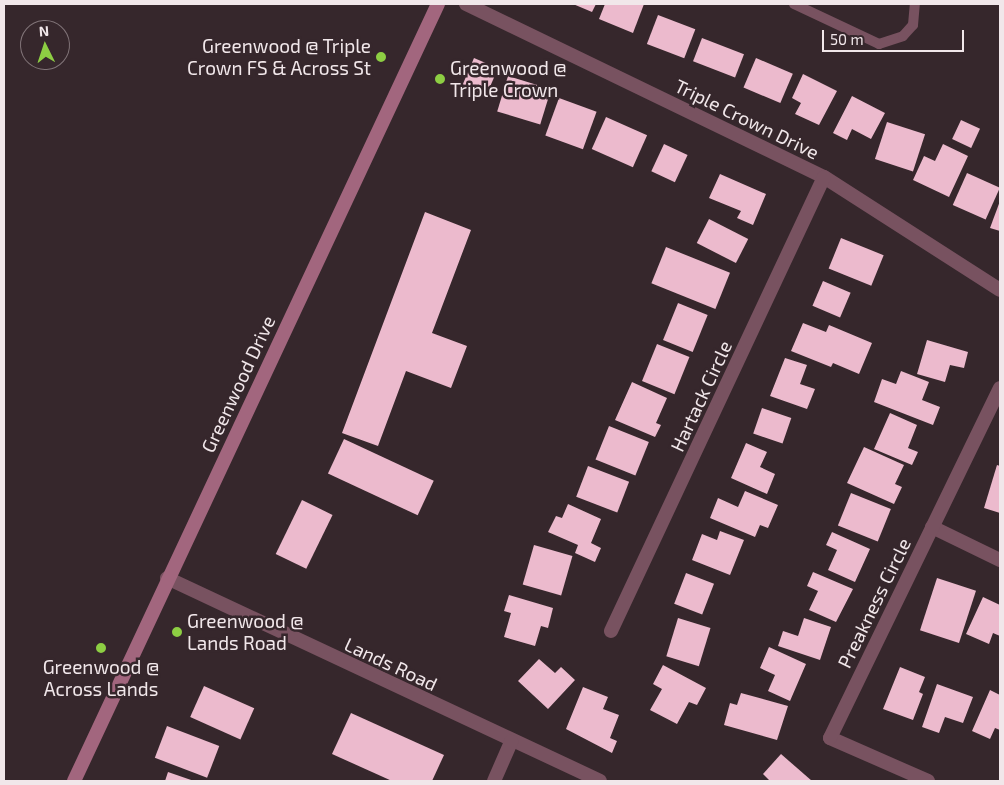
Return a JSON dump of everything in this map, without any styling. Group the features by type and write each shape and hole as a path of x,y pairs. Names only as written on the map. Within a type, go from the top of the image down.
{"main road":[{"name":"Greenwood Drive","path":"74,781 167,578 438,4"}],"street":[{"name":"Triple Crown Drive","path":"466,4 824,177 1000,290"},
{"name":"Hartack Circle","path":"611,631 824,177"},
{"name":"Preakness Circle","path":"928,781 830,738 1000,388"},
{"path":"932,527 1000,560"},
{"name":"Lands Road","path":"167,578 511,742 600,781"},
{"path":"494,781 511,742"}],"lane":[{"path":"794,4 879,44 903,36 913,25 915,4"}],"building":[{"path":"573,4 596,4 592,12"},
{"path":"605,4 644,4 633,33 599,19"},
{"path":"658,15 695,29 684,58 647,44"},
{"path":"702,38 744,54 735,77 693,61"},
{"path":"474,58 498,68 486,96 462,86"},
{"path":"756,58 793,74 780,103 743,87"},
{"path":"803,74 837,91 819,125 795,114 801,103 792,98"},
{"path":"508,76 551,89 540,125 497,111"},
{"path":"852,96 885,113 871,139 852,129 847,140 833,133"},
{"path":"559,98 597,112 583,149 545,136"},
{"path":"606,117 647,135 633,167 592,149"},
{"path":"961,120 980,129 971,148 952,139"},
{"path":"887,122 925,134 913,171 875,159"},
{"path":"664,144 688,155 675,182 651,171"},
{"path":"943,144 968,156 949,197 913,180 924,156 935,161"},
{"path":"967,173 1000,188 986,220 953,205"},
{"path":"720,174 766,194 753,225 737,218 741,211 709,198"},
{"path":"1000,201 1000,231 990,228"},
{"path":"425,212 471,230 432,333 467,346 451,388 406,371 378,446 342,433"},
{"path":"709,219 748,239 736,263 697,243"},
{"path":"841,238 884,255 871,286 829,269"},
{"path":"666,247 730,273 715,309 651,283"},
{"path":"823,281 851,293 840,318 812,306"},
{"path":"678,303 708,315 693,352 663,340"},
{"path":"803,323 826,332 829,325 872,343 859,374 833,363 831,367 791,351"},
{"path":"927,340 968,352 964,368 950,365 945,382 917,374"},
{"path":"657,344 689,357 674,394 642,381"},
{"path":"785,358 807,365 800,384 815,389 807,409 770,396"},
{"path":"901,371 929,382 922,400 940,407 933,425 874,402 882,379 896,384"},
{"path":"632,382 667,398 656,423 661,425 655,437 615,420"},
{"path":"762,408 791,418 783,444 753,434"},
{"path":"890,413 917,425 908,448 918,452 912,465 874,449"},
{"path":"609,426 649,442 635,475 596,459"},
{"path":"344,439 434,481 418,515 328,473"},
{"path":"746,443 767,452 760,467 775,474 767,494 731,478"},
{"path":"864,447 904,465 895,484 902,487 894,504 847,483"},
{"path":"997,465 1000,466 1000,513 984,508"},
{"path":"588,466 629,482 617,513 576,497"},
{"path":"745,491 778,505 768,528 760,525 755,537 710,518 718,498 738,507"},
{"path":"851,493 891,509 878,542 838,525"},
{"path":"302,500 333,515 306,569 276,554"},
{"path":"568,504 601,519 591,543 601,548 595,562 575,553 578,545 548,532 556,516 562,518"},
{"path":"720,531 744,540 730,575 692,560 702,534 717,540"},
{"path":"832,532 870,549 855,582 828,570 837,550 826,545"},
{"path":"534,545 572,556 561,595 523,584"},
{"path":"813,572 853,589 836,622 809,610 818,591 807,586"},
{"path":"686,573 714,584 702,615 674,604"},
{"path":"937,578 976,591 959,643 920,630"},
{"path":"509,595 553,608 548,628 541,626 535,646 504,637 511,613 504,611"},
{"path":"983,597 1000,605 1000,636 993,633 989,644 966,634"},
{"path":"678,618 711,628 699,666 666,656"},
{"path":"804,618 831,627 820,660 778,646 783,631 798,636"},
{"path":"769,647 806,664 790,701 768,691 775,675 760,668"},
{"path":"539,659 555,673 561,667 575,680 548,709 518,681"},
{"path":"663,665 706,688 697,705 689,702 677,724 650,710 662,689 653,684"},
{"path":"900,667 925,677 919,692 923,694 913,720 883,709"},
{"path":"937,684 973,697 963,723 945,717 939,733 922,727"},
{"path":"204,686 254,708 240,739 190,717"},
{"path":"583,687 608,697 603,709 619,715 610,738 617,741 612,753 566,729"},
{"path":"990,690 1000,695 1000,730 995,728 990,739 972,731"},
{"path":"741,693 788,706 777,740 724,725 730,703 737,705"},
{"path":"351,713 444,755 432,781 392,781 332,754"},
{"path":"167,726 219,746 207,778 155,758"},
{"path":"781,754 812,781 770,781 763,774"},
{"path":"168,772 194,781 165,781"}],"place":[{"name":"Greenwood @ Triple Crown FS & Across St","path":"381,57"},
{"name":"Greenwood @ Triple Crown","path":"440,79"},
{"name":"Greenwood @ Lands Road","path":"177,632"},
{"name":"Greenwood @ Across Lands","path":"101,648"}]}
